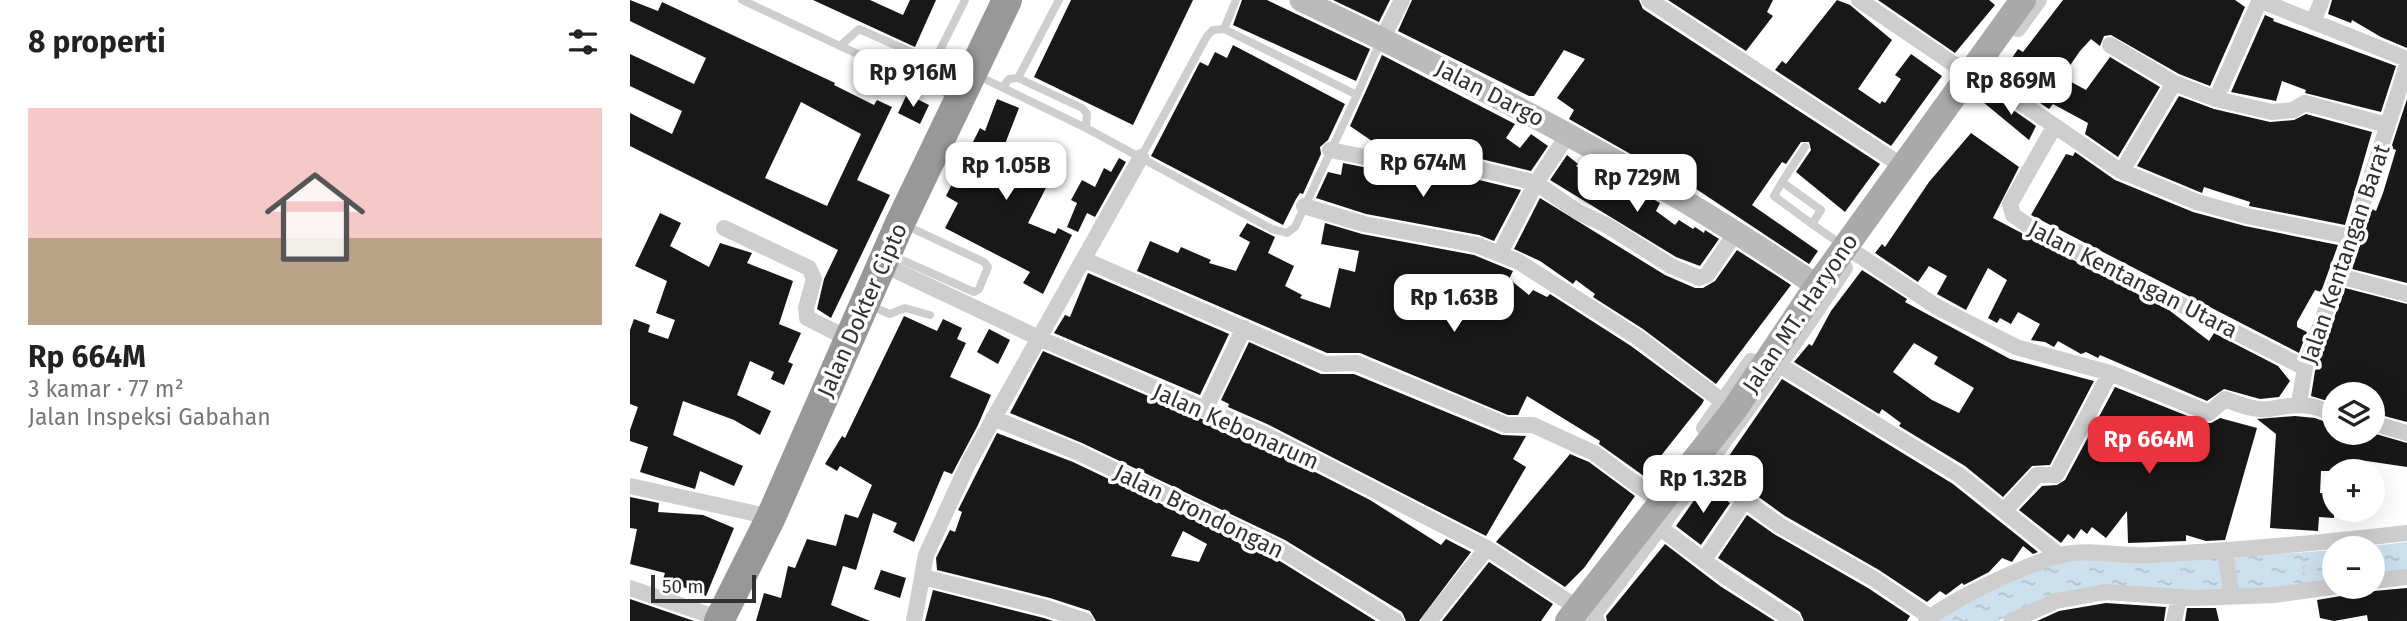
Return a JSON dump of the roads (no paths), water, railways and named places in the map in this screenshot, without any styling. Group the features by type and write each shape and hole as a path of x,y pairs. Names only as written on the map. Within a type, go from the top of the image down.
{"highway":[{"name":"Jalan Dokter Cipto","path":"722,620 771,517 900,223 1007,0"}],"main road":[{"name":"Jalan MT. Haryono","path":"1583,615 1657,512 1699,467 1728,406 1775,362 1812,283 1845,247 1876,195 1943,110 2023,0"}],"street":[{"name":"Jalan Dargo","path":"1301,0 1569,133 1736,232 1812,283"},
{"path":"1382,39 1402,0"},
{"path":"1648,0 1899,164"},
{"path":"1859,0 2122,170 2210,206 2352,237"},
{"path":"2011,17 2039,0"},
{"path":"2216,99 2260,0 2407,62"},
{"path":"2314,22 2322,0"},
{"path":"2110,45 2174,83 2216,99 2272,112 2291,111 2305,103 2388,125"},
{"name":"Jalan Kentangan Barat","path":"2299,403 2305,368 2352,237 2407,62"},
{"path":"2122,170 2174,83"},
{"path":"1943,110 1845,247 1775,362 1699,467 1779,525 1874,579 1928,619 1945,606 2062,555 2094,552 2133,556 2225,553 2407,533"},
{"name":"Jalan Kentangan Utara","path":"2054,127 2025,183 2010,204 2013,215 2033,229 2305,368"},
{"path":"1500,253 1536,183 1569,133"},
{"path":"1330,150 1425,169 1458,164 1536,183 1578,212 1608,226 1671,266 1699,278 1707,275 1736,232"},
{"path":"915,621 926,555 993,418 1041,339 1141,157"},
{"path":"1304,206 1364,224 1425,233 1500,253 1596,310 1728,406"},
{"path":"724,228 809,268 814,279 806,308 807,318 849,339"},
{"path":"1845,247 1937,307 2016,346 2110,373 2209,413 2225,399 2263,408 2299,403 2322,408"},
{"name":"Jalan Kebonarum","path":"885,259 1041,339 1262,433 1487,548 1583,615"},
{"path":"1085,260 1325,364 1356,363 1506,425 1533,425 1594,453 1704,560 1794,621"},
{"path":"2339,276 2407,294"},
{"path":"1657,512 1812,283"},
{"path":"1205,410 1244,328"},
{"path":"1775,362 1941,463 2062,555"},
{"path":"2005,510 2037,475 2056,475 2110,373"},
{"name":"Jalan Brondongan","path":"993,418 1077,452 1280,549 1396,621"},
{"path":"2385,427 2407,433"},
{"path":"630,486 771,517"},
{"path":"1704,560 1745,500"},
{"path":"1429,621 1487,548"},
{"path":"2225,553 2231,595"},
{"path":"2385,579 2407,576"},
{"path":"923,578 1023,601 1086,621"},
{"path":"2021,619 2056,601 2092,594 2179,597 2274,595 2322,588"},
{"path":"630,589 722,620"},
{"path":"2174,621 2179,597"},
{"path":"1554,621 1583,615"}],"lane":[{"path":"742,0 959,99"},
{"path":"937,56 965,0"},
{"path":"1018,78 1059,0"},
{"path":"1224,29 1236,0"},
{"path":"840,47 859,29 920,56 937,56 1086,128 1280,232 1293,231 1382,39"},
{"path":"1141,157 1207,36 1213,30 1224,29 1357,95"},
{"path":"1003,87 1009,79 1018,78 1082,108 1087,114 1086,128"},
{"path":"1805,148 1774,196 1845,247"},
{"path":"1782,182 1821,209 1812,224"},
{"path":"885,259 970,291 979,289 988,267 984,262 900,223"},
{"path":"864,303 890,314 905,308 930,315"}],"water":[{"path":"2407,542 2407,570 2385,573 2385,545"},
{"path":"2322,551 2322,584 2027,606 1998,621 1928,621 2063,556 2193,560"}]}
